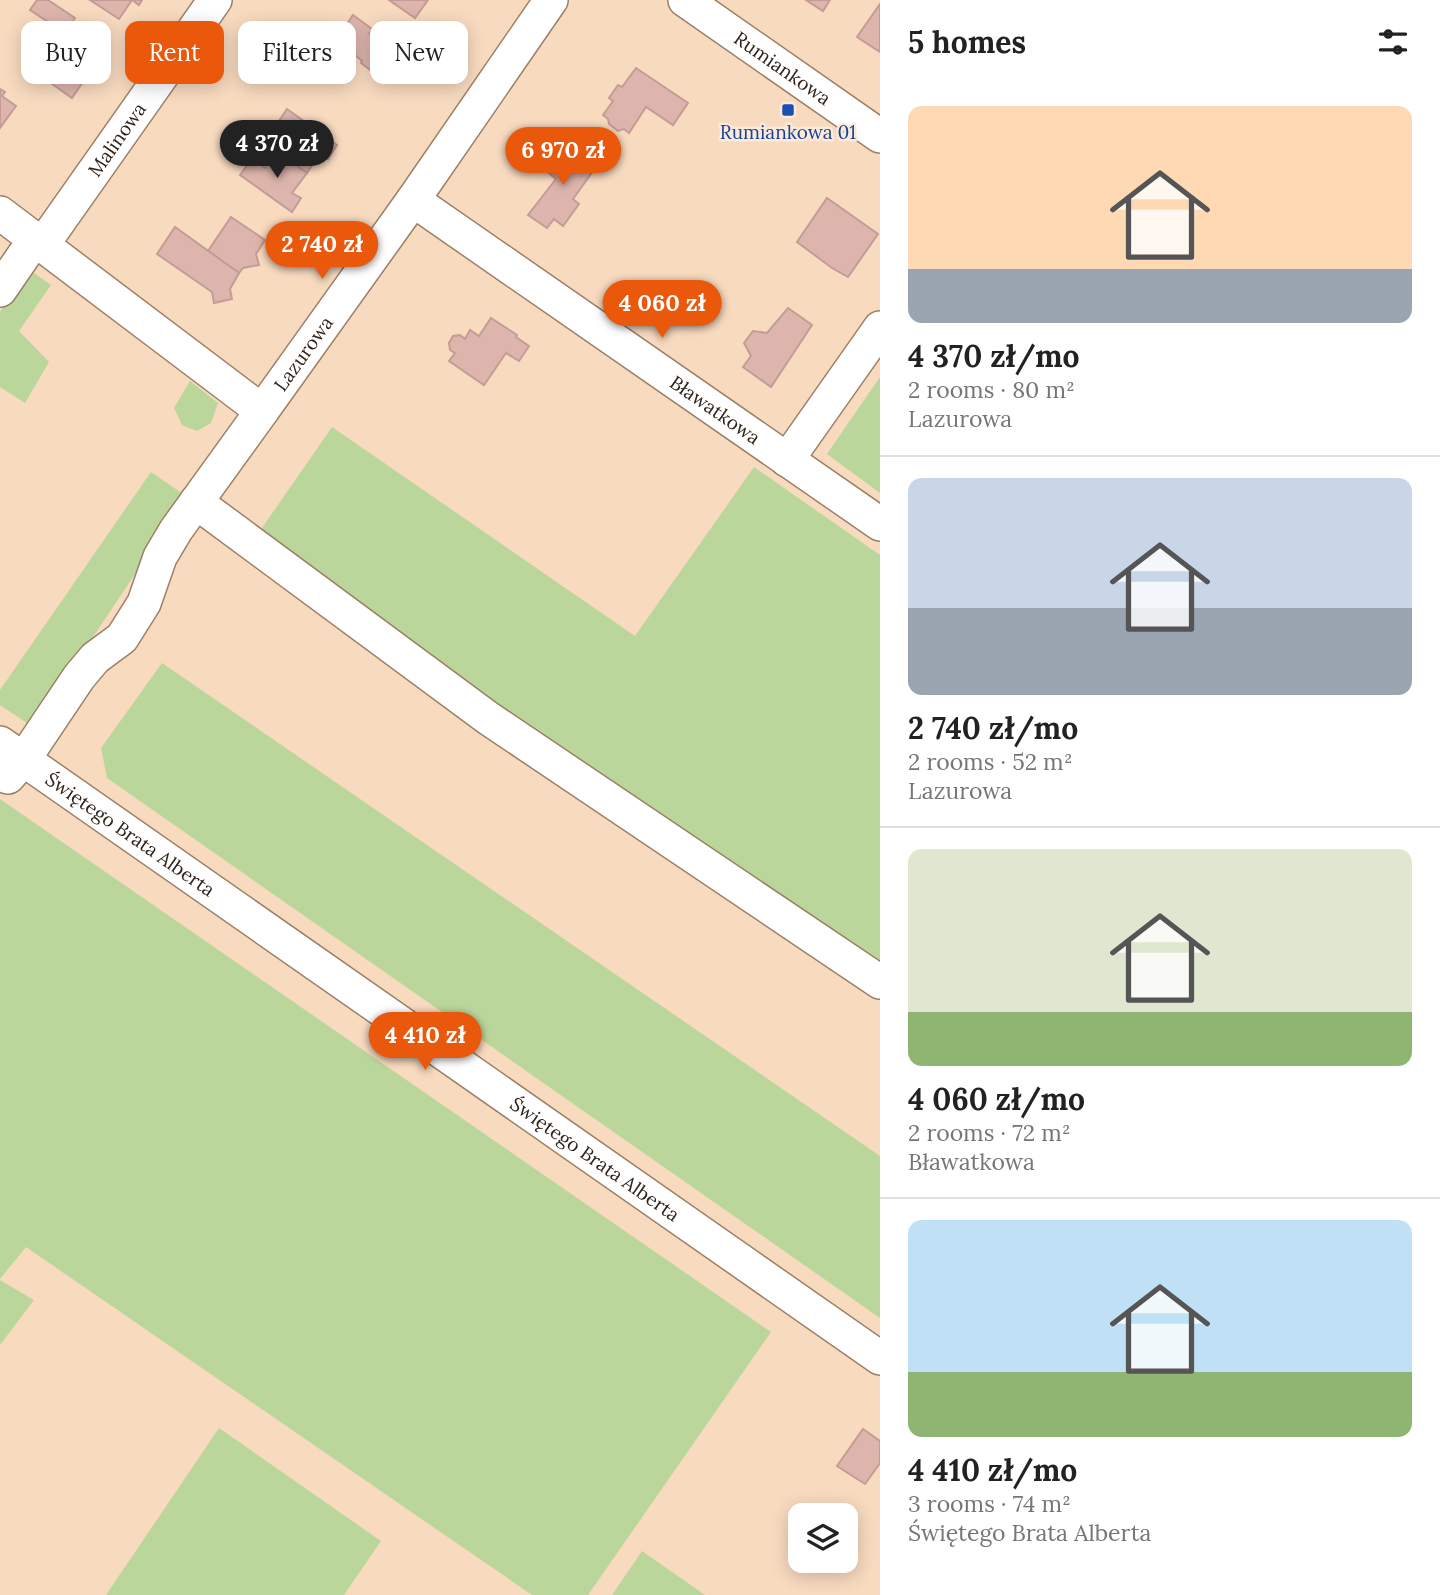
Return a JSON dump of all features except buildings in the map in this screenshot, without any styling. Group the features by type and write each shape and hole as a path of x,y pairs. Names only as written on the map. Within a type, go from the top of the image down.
{"street":[{"name":"Malinowa","path":"0,290 39,242 215,0"},
{"name":"Lazurowa","path":"0,213 262,411 413,200 551,0"},
{"name":"Rumiankowa","path":"685,0 880,136"},
{"name":"Bławatkowa","path":"413,200 880,524"},
{"path":"787,460 880,328"},
{"path":"11,760 95,658 122,638 144,603 160,557 262,411"},
{"path":"196,502 488,718 880,982"},
{"name":"Świętego Brata Alberta","path":"11,760 880,1358"}],"green space":[{"path":"27,268 51,285 19,331 49,362 25,403 0,387 0,312"},
{"path":"880,377 880,493 827,454"},
{"path":"190,381 218,403 211,423 197,431 182,425 174,408"},
{"path":"332,427 635,636 754,467 880,555 880,969 255,538"},
{"path":"151,472 180,492 183,502 89,643 72,660 27,723 0,705 0,690"},
{"path":"162,663 880,1156 880,1318 107,778 101,748"},
{"path":"0,799 771,1332 588,1595 532,1595 26,1247 0,1279"},
{"path":"0,1280 34,1300 0,1345"},
{"path":"219,1428 381,1541 344,1595 106,1595"},
{"path":"642,1551 705,1595 612,1595"}],"place":[{"name":"Rumiankowa 01","path":"788,110"}]}
